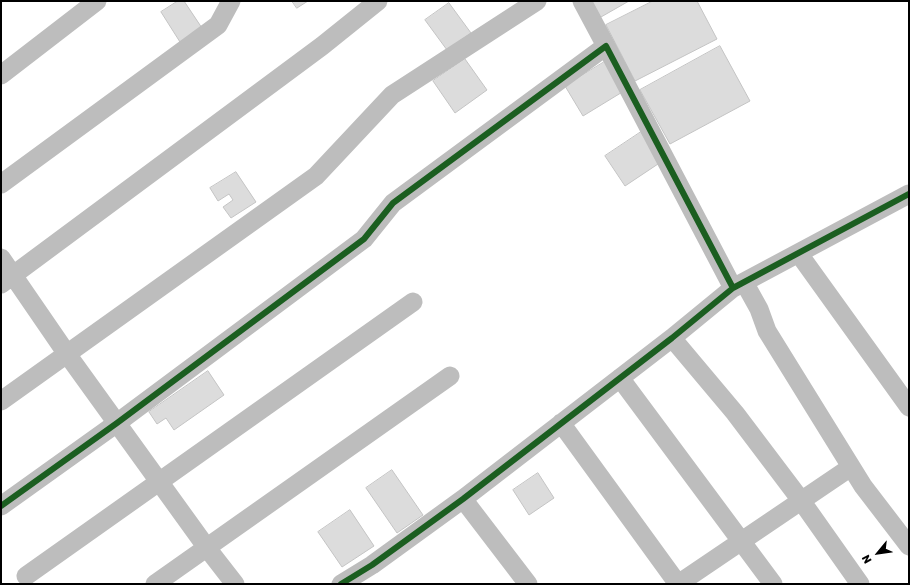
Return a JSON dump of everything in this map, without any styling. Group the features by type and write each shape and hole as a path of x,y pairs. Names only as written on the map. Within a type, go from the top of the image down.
{"street":[{"path":"1,74 97,1"},
{"path":"1,184 218,25 231,1"},
{"path":"8,279 322,46 378,1"},
{"path":"1,401 316,176 392,95 537,1"},
{"path":"582,1 739,285 759,308 767,331 863,486 909,546"},
{"path":"1,506 117,423 364,239 393,203 606,46"},
{"path":"341,584 372,565 463,499 739,285 909,194"},
{"path":"799,254 909,407"},
{"path":"1,258 8,279 67,354 207,548 235,584"},
{"path":"26,576 413,302"},
{"path":"672,338 736,413 860,584"},
{"path":"155,584 450,376"},
{"path":"620,378 773,584"},
{"path":"561,423 678,584 800,500 851,467"},
{"path":"463,499 528,584"}],"building":[{"path":"178,1 184,1 202,28 180,42 161,12"},
{"path":"292,1 308,1 297,8"},
{"path":"592,1 629,1 601,17"},
{"path":"653,1 697,1 717,39 635,81 606,25"},
{"path":"449,3 471,33 447,50 425,20"},
{"path":"720,46 750,101 670,144 640,90"},
{"path":"465,59 487,90 455,113 433,81"},
{"path":"606,61 624,91 583,116 565,86"},
{"path":"641,132 661,162 625,186 605,156"},
{"path":"236,172 256,202 231,218 223,207 233,200 229,194 218,201 210,188"},
{"path":"208,371 224,395 174,430 166,418 157,424 149,412"},
{"path":"392,470 423,515 397,533 366,488"},
{"path":"538,473 554,498 529,515 513,490"},
{"path":"350,510 374,546 342,567 318,532"}],"cycle path":[{"path":"1,506 117,423 364,239 393,203 606,46 733,288"},
{"path":"341,584 372,565 463,499 672,338 733,288 909,194"}]}
